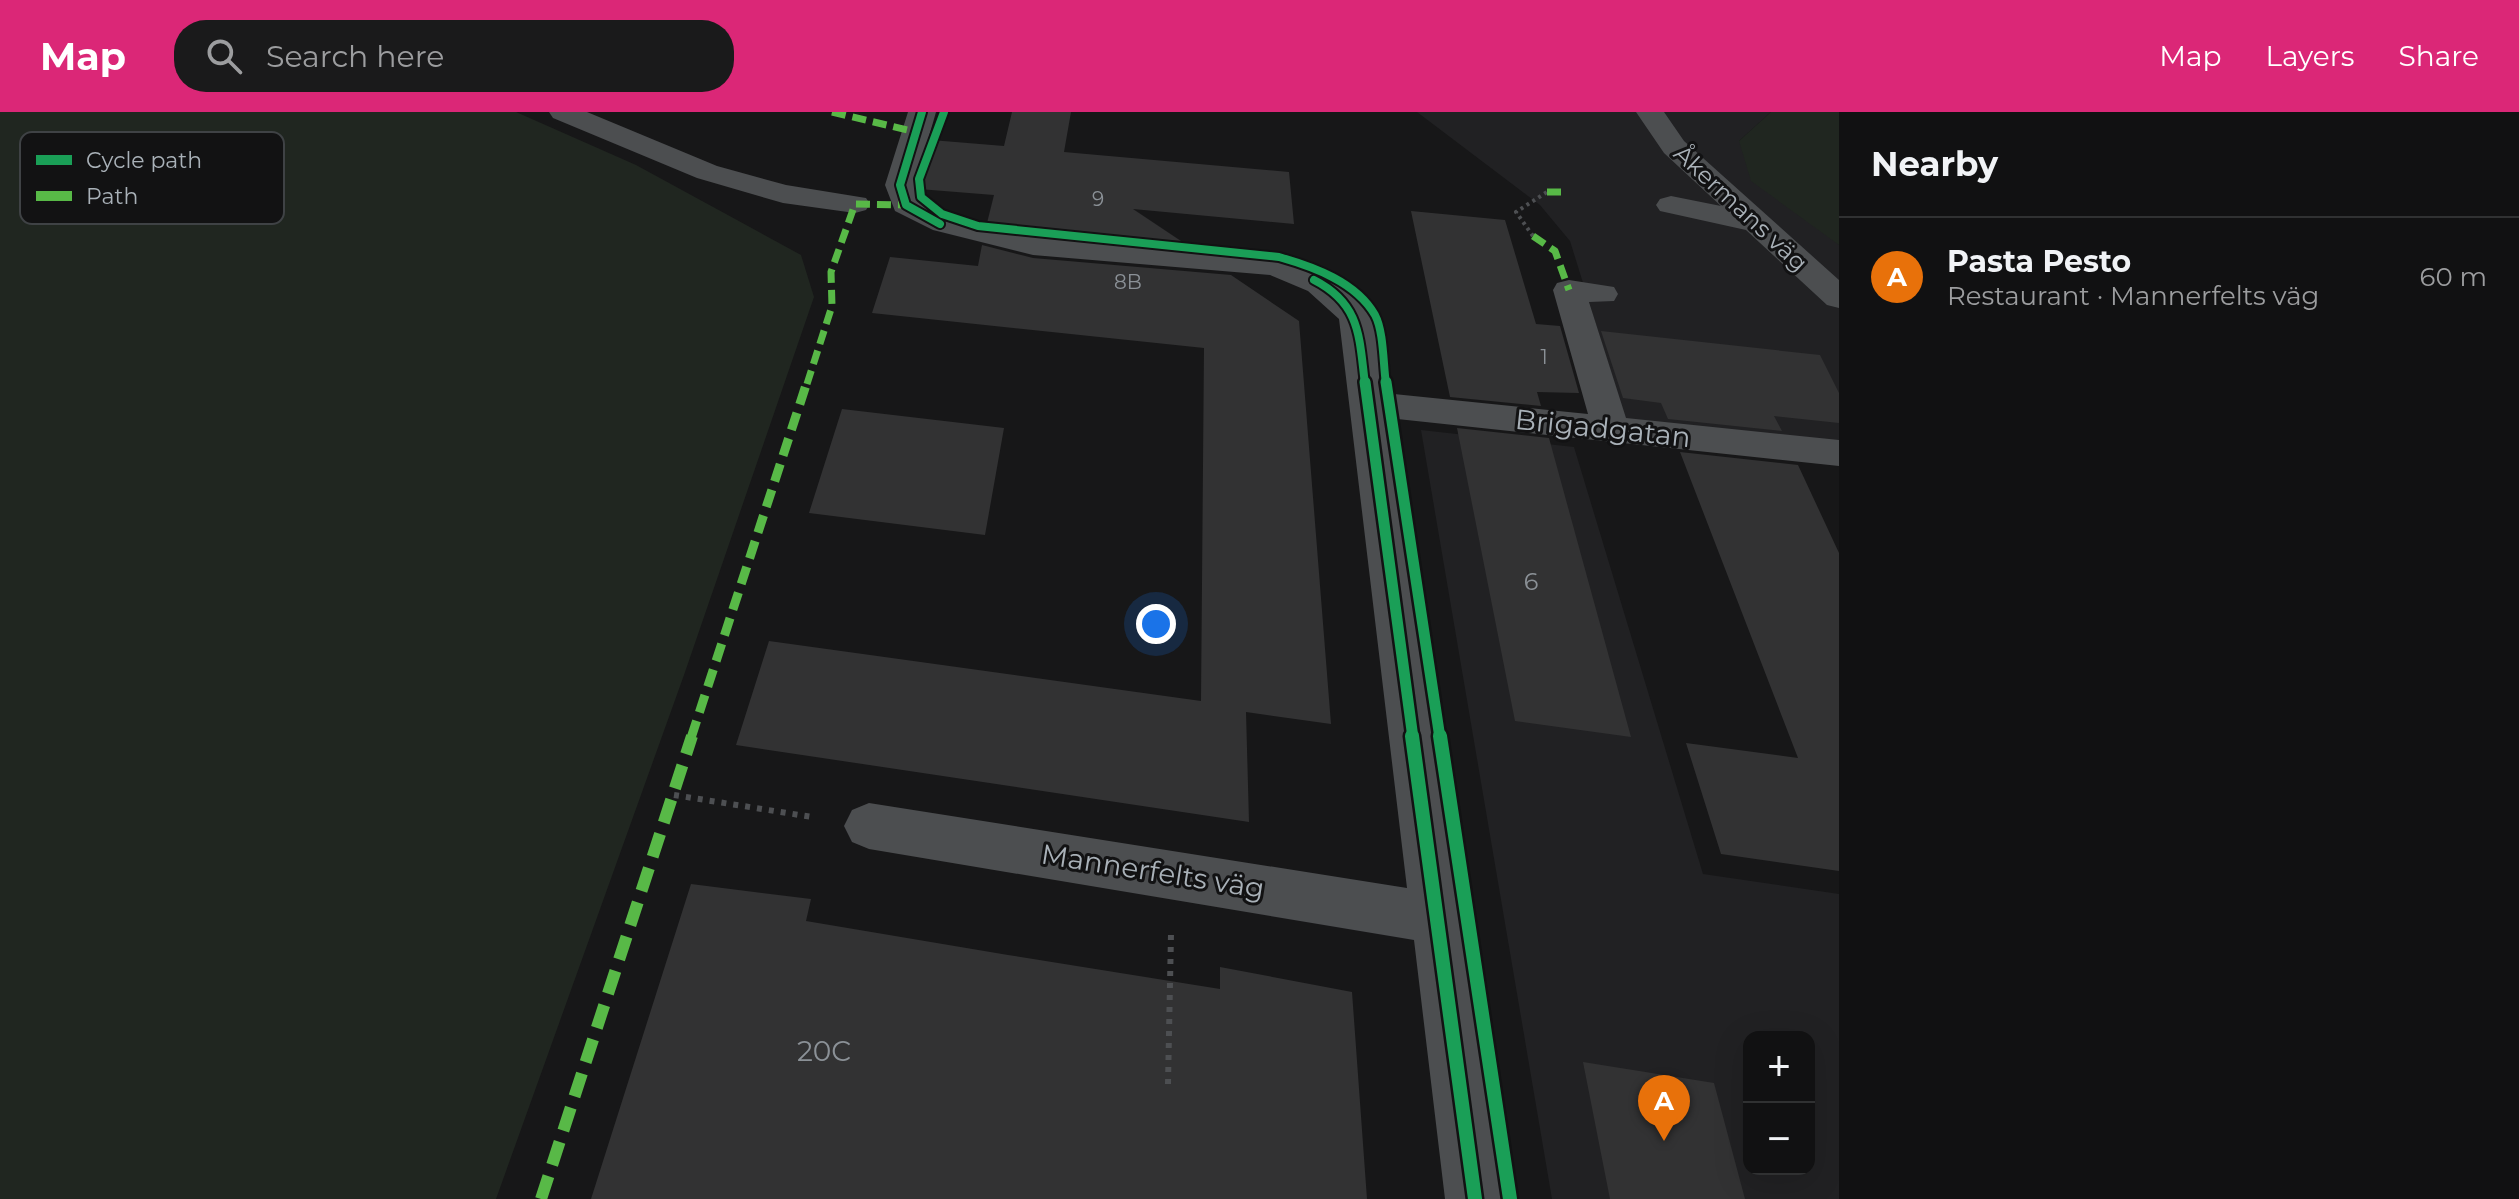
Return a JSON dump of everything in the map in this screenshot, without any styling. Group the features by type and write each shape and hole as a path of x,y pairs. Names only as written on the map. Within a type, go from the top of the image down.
{"street":[{"path":"563,112 707,172 783,194 855,204"},
{"path":"922,112 900,185 906,205 933,222 974,235 1019,243 1248,262 1298,272 1332,289 1356,318 1475,1199"},
{"name":"Åkermans väg","path":"1650,112 1674,147 1839,298"},
{"path":"1671,205 1753,222"},
{"path":"1602,294 1569,290 1611,428"},
{"name":"Brigadgatan","path":"1366,403 1839,453"},
{"name":"Mannerfelts väg","path":"869,826 1436,918"}],"path":[{"path":"1533,236 1516,212 1547,192"},
{"path":"674,795 869,826"},
{"path":"1168,1084 1169,991"}],"shaded area":[{"path":"0,112 516,112 636,165 801,255 814,297 684,675 496,1199 0,1199"},
{"path":"1417,112 1771,112 1739,141 1839,245 1839,444 1626,421 1570,241 1540,205"},
{"path":"1771,112 1839,112 1839,245 1751,181 1739,141"},
{"path":"1421,430 1574,447 1703,874 1839,894 1839,1199 1552,1199"}],"building":[{"path":"1012,112 1071,112 1064,152 1289,172 1294,224 1133,209 1184,243 1036,233 987,223 994,195 919,189 931,140 1004,146"},
{"path":"1411,211 1505,220 1536,324 1560,326 1579,393 1537,392 1541,406 1450,397"},
{"path":"982,245 1033,258 1231,275 1299,321 1331,724 1246,712 1249,822 736,745 769,641 1201,701 1204,348 872,313 890,257 978,266"},
{"path":"1601,331 1820,355 1839,393 1839,423 1774,416 1782,431 1668,419 1661,403 1623,398"},
{"path":"842,409 1004,428 985,535 809,513"},
{"path":"1457,428 1549,438 1631,737 1515,721"},
{"path":"1680,452 1798,465 1839,553 1839,871 1721,854 1686,743 1798,758"},
{"path":"691,884 811,899 806,921 1008,955 1220,989 1220,967 1352,992 1367,1199 591,1199"},
{"path":"1583,1062 1714,1083 1745,1199 1610,1199"}],"marked path":[{"path":"832,112 916,132"},
{"path":"1547,192 1567,192"},
{"path":"541,1199 832,306 831,272 855,204 906,205"},
{"path":"1533,236 1555,251 1569,290"}],"cycle path":[{"path":"922,112 900,185 906,205 940,224"},
{"path":"944,112 919,179 921,197 942,214 978,226 1279,257 1334,278 1356,294 1376,317 1510,1199"},
{"path":"1314,280 1332,289 1356,318 1475,1199"}],"place":[{"name":"Pasta Pesto","path":"1664,1141"}]}
